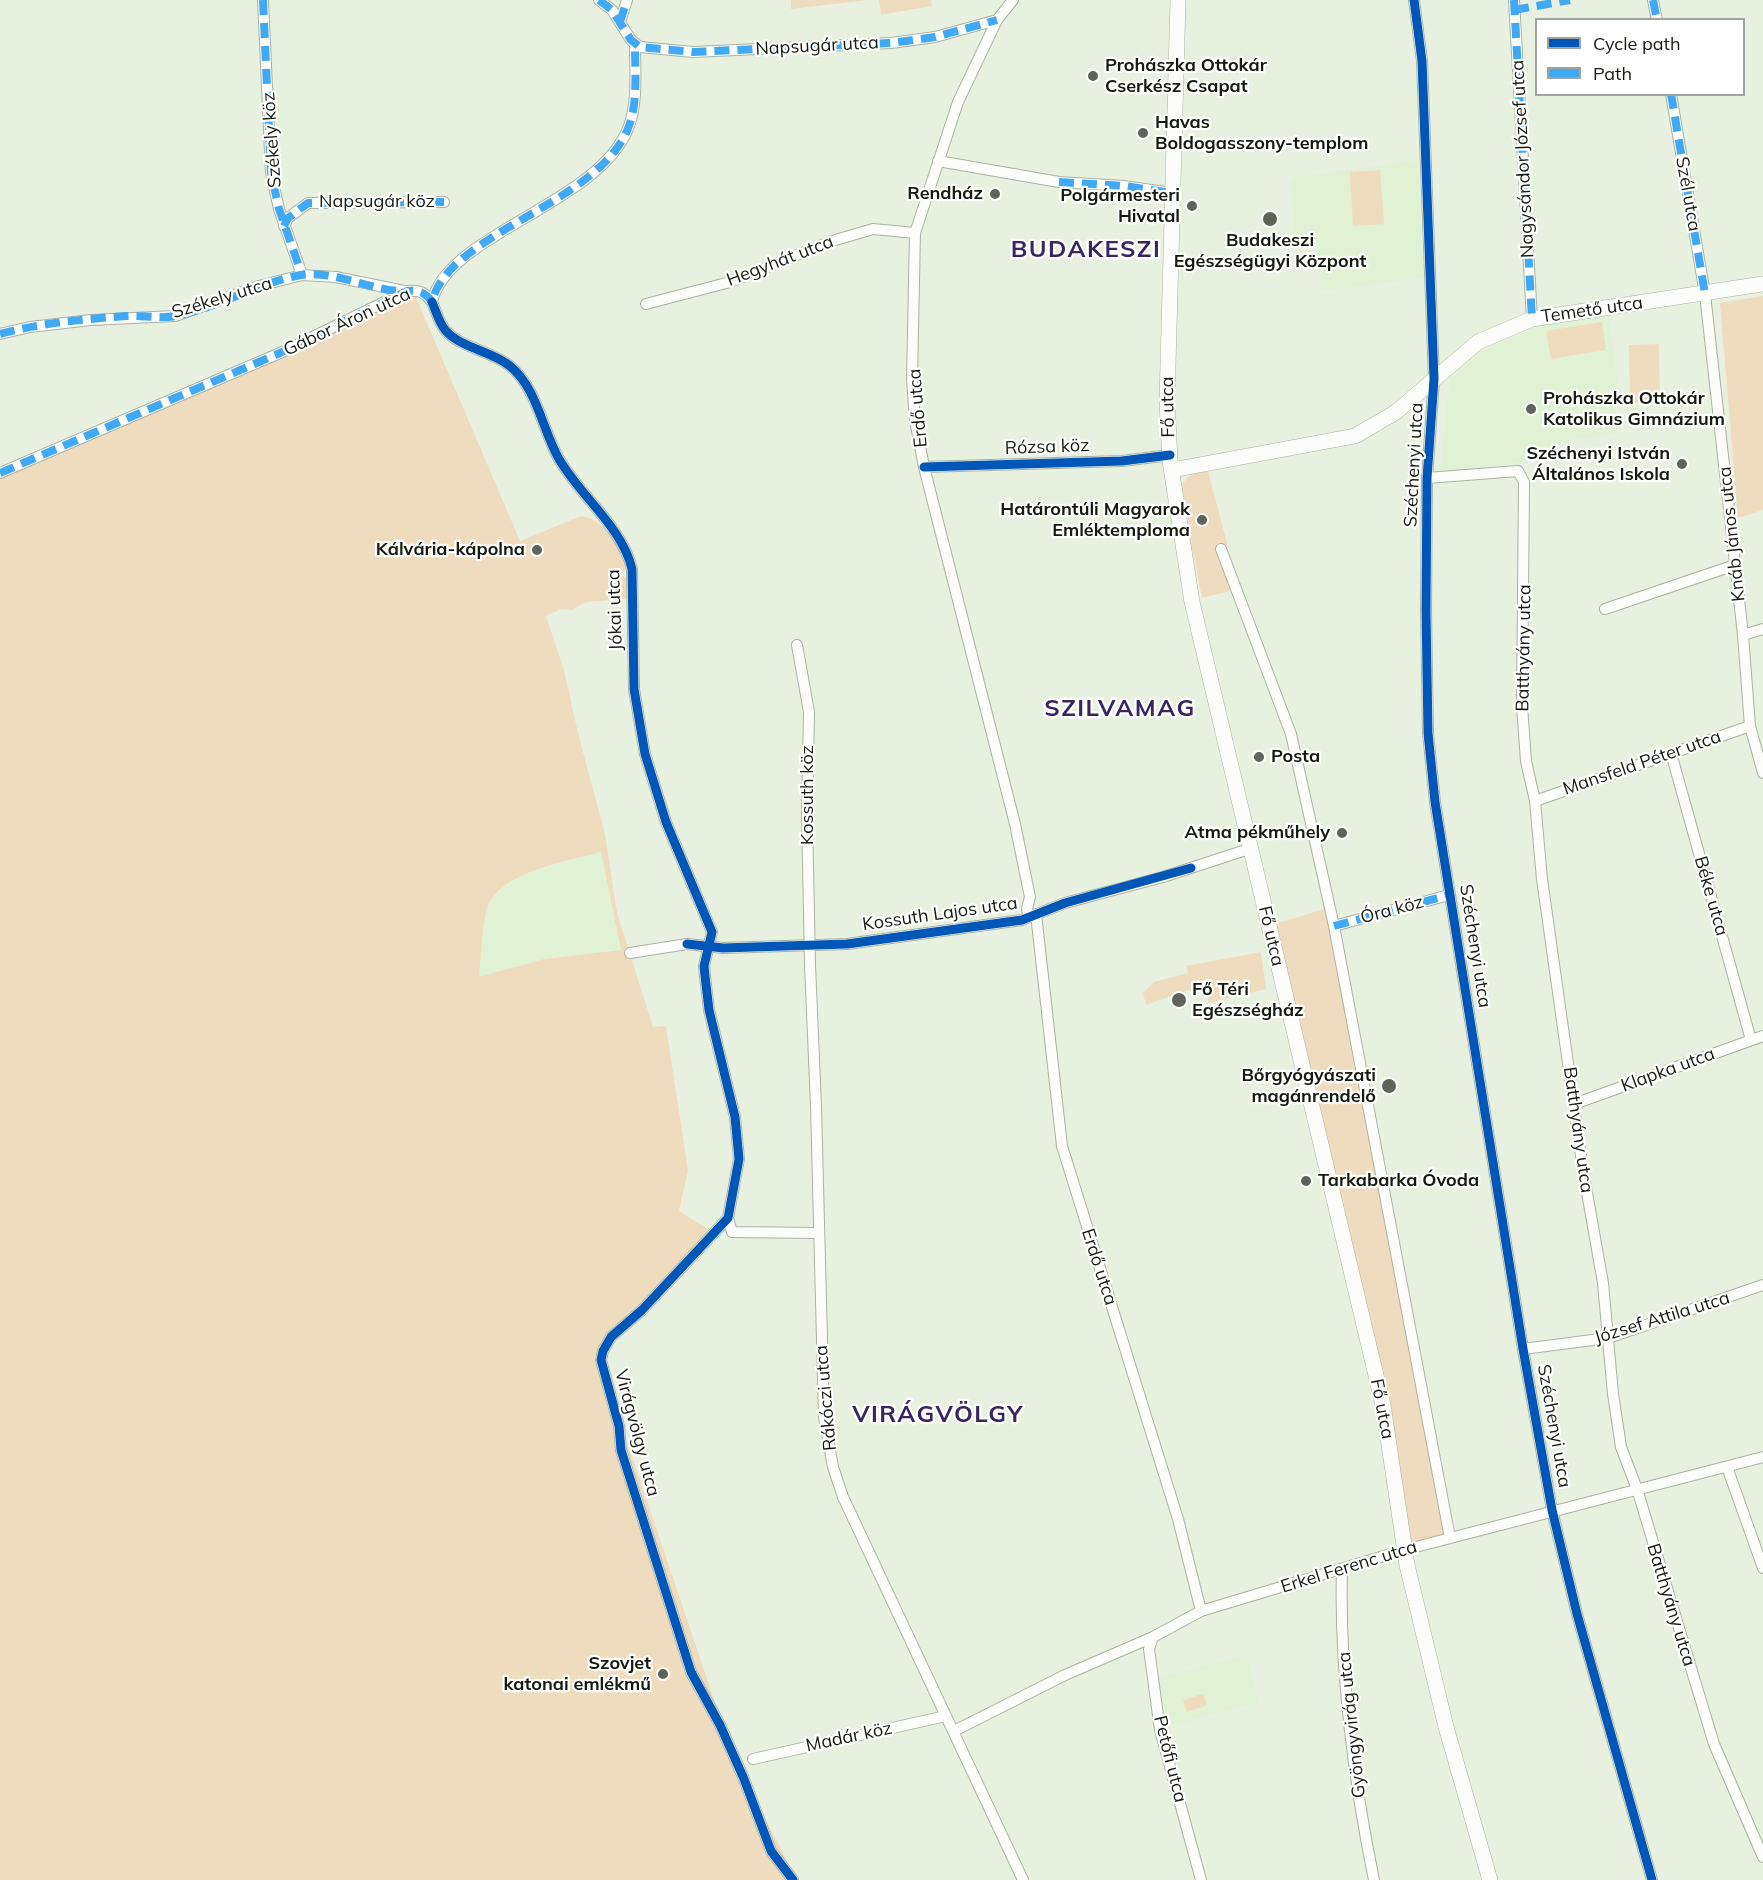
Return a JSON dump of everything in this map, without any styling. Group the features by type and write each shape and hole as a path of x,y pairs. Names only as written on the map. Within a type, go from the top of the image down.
{"main road":[{"name":"Fő utca","path":"1178,0 1167,401 1171,463 1192,602 1383,1405 1404,1550 1446,1727 1490,1880"},
{"name":"Temető utca","path":"1171,463 1355,436 1396,412 1478,342 1532,319 1763,284"}],"street":[{"name":"Székely köz","path":"263,0 269,154 284,226 302,275"},
{"path":"599,0 612,10 635,44"},
{"path":"620,22 627,0"},
{"name":"Erdő utca","path":"1013,0 997,20 958,102 915,233 912,380 915,420 924,467 1012,812 1030,897 1027,909 1036,914 1062,1146 1178,1519 1201,1611"},
{"name":"Széchenyi utca","path":"1414,0 1422,61 1434,379 1427,478 1428,733 1449,895 1523,1349 1552,1510 1580,1625 1652,1880"},
{"name":"Nagysándor József utca","path":"1514,0 1532,319"},
{"path":"1653,0 1657,18"},
{"name":"Napsugár utca","path":"635,44 646,48 693,52 842,46 935,37 997,20"},
{"name":"Gábor Áron utca","path":"432,302 435,289 441,279 461,258 573,188 606,160 630,124 635,44"},
{"name":"Szél utca","path":"1671,96 1704,294"},
{"path":"938,161 1059,182 1124,186 1172,193"},
{"name":"Napsugár köz","path":"284,226 288,218 308,203 444,202"},
{"name":"Hegyhát utca","path":"646,304 730,282 804,251 873,229 915,233"},
{"name":"Székely utca","path":"0,334 30,327 127,316 175,316 259,286 302,275 336,277 394,291 407,291"},
{"name":"Gábor Áron utca","path":"0,473 280,353 407,291 417,290 427,294 432,302"},
{"name":"Knáb János utca","path":"1704,294 1743,635 1750,726 1763,773"},
{"name":"Jókai utca","path":"432,302 447,333 510,366 523,380 559,459 627,550 632,569 635,616 634,689 645,754 666,822 712,932 711,946"},
{"name":"Rózsa köz","path":"924,467 1122,461 1171,463"},
{"name":"Batthyány utca","path":"1427,478 1518,471 1524,482 1522,706 1526,761 1535,801 1542,879 1574,1104 1603,1283 1621,1447 1637,1489 1714,1744 1763,1857"},
{"path":"1221,549 1291,734 1313,827 1334,926 1450,1538"},
{"path":"1605,609 1735,565"},
{"path":"1743,635 1763,628"},
{"name":"Kossuth köz","path":"797,645 808,712 807,814 810,946"},
{"name":"Mansfeld Péter utca","path":"1535,801 1750,726"},
{"name":"Béke utca","path":"1671,753 1751,1040"},
{"name":"Kossuth Lajos utca","path":"630,953 687,945 810,946 878,940 1036,914 1252,848"},
{"name":"Óra köz","path":"1334,926 1449,895"},
{"path":"1030,897 1040,903 1036,914"},
{"path":"711,946 704,966 708,999 735,1117 739,1159 728,1218 732,1232 818,1233"},
{"name":"Rákóczi utca","path":"810,946 824,1417 833,1467 843,1497 1023,1880"},
{"name":"Klapka utca","path":"1574,1104 1763,1036"},
{"name":"Virágvölgy utca","path":"728,1218 642,1310 611,1337 601,1360 619,1426 621,1450 691,1672 720,1725 754,1801 771,1851 793,1880"},
{"name":"József Attila utca","path":"1523,1349 1608,1338 1763,1285"},
{"name":"Erkel Ferenc utca","path":"954,1731 1065,1675 1153,1637 1201,1611 1404,1550 1763,1457"},
{"path":"1727,1467 1763,1568"},
{"name":"Gyöngyvirág utca","path":"1342,1569 1341,1614 1357,1781 1374,1880"},
{"name":"Petőfi utca","path":"1153,1637 1149,1649 1161,1730 1202,1880"},
{"name":"Madár köz","path":"753,1759 946,1716"}],"shaded area":[{"path":"791,0 868,0 791,9"},
{"path":"879,0 931,0 932,6 881,15"},
{"path":"1418,160 1424,278 1321,291 1317,243 1295,245 1291,178"},
{"path":"1380,170 1384,224 1353,226 1350,172"},
{"path":"415,295 520,541 581,516 600,524 623,552 620,554 626,569 620,574 627,579 627,599 586,602 572,610 561,609 546,616 564,670 605,834 617,913 653,1027 666,1026 688,1171 679,1211 714,1233 603,1351 611,1394 733,1756 797,1880 0,1880 0,477","holes":["601,852 621,950 544,959 479,977 486,912 492,898 517,878 552,865"]},
{"path":"1763,296 1763,510 1738,518 1720,303"},
{"name":"Prohászka Ottokár Katolikus Gimnázium","path":"1609,313 1617,383 1615,434 1559,442 1532,461 1440,473 1450,379 1479,353 1543,324"},
{"path":"1602,322 1606,350 1551,359 1546,331"},
{"path":"1659,344 1660,402 1630,403 1629,345"},
{"path":"1208,471 1228,547 1219,553 1230,591 1202,598 1182,497 1182,484 1190,475"},
{"path":"601,852 621,950 544,959 478,978 486,910 495,895 515,877"},
{"path":"1330,907 1450,1538 1404,1550 1383,1405 1269,926"},
{"path":"1261,952 1266,989 1208,1003 1207,993 1188,990 1146,1005 1143,993 1154,982 1188,973 1186,966"},
{"path":"1247,1655 1258,1702 1169,1726 1158,1678"},
{"path":"1203,1694 1207,1705 1187,1712 1183,1700"}],"marked path":[{"path":"263,0 271,173 279,209 302,275"},
{"path":"599,0 612,10 631,40 640,47 693,52 891,43 935,37 997,20"},
{"path":"620,22 627,0"},
{"path":"1514,0 1532,319"},
{"path":"1514,10 1570,0"},
{"path":"1653,0 1657,18"},
{"path":"0,473 280,353 407,291 421,292 432,302 444,278 465,256 589,177 613,153 632,117 635,44"},
{"path":"1671,96 1705,294"},
{"path":"1059,182 1124,186 1172,193"},
{"path":"284,226 288,218 308,203 444,202"},
{"path":"0,334 79,320 126,316 176,316 301,275 327,275 379,288 404,291"},
{"path":"1334,926 1449,895"}],"cycle path":[{"path":"1414,0 1422,61 1434,379 1427,478 1426,610 1428,733 1435,802 1523,1349 1552,1510 1577,1614 1652,1880"},
{"path":"432,302 441,324 452,337 503,361 519,375 533,397 559,459 619,539 632,569 634,689 645,754 666,822 712,932 704,966 709,1010 735,1117 739,1159 728,1218 642,1310 611,1337 601,1360 619,1426 621,1450 691,1672 720,1725 744,1779 771,1851 793,1880"},
{"path":"924,467 1122,461 1170,455"},
{"path":"687,944 723,948 847,944 1022,920 1065,903 1191,868"}],"place":[{"name":"Prohászka Ottokár Cserkész Csapat","path":"1093,76"},
{"name":"Havas Boldogasszony-templom","path":"1143,133"},
{"name":"Rendház","path":"995,194"},
{"name":"Polgármesteri Hivatal","path":"1192,206"},
{"name":"Budakeszi Egészségügyi Központ","path":"1270,219"},
{"name":"Prohászka Ottokár Katolikus Gimnázium","path":"1531,409"},
{"name":"Széchenyi István Általános Iskola","path":"1682,464"},
{"name":"Határontúli Magyarok Emléktemploma","path":"1202,520"},
{"name":"Kálvária-kápolna","path":"537,550"},
{"name":"Posta","path":"1259,757"},
{"name":"Atma pékműhely","path":"1342,833"},
{"name":"Fő Téri Egészségház","path":"1179,1000"},
{"name":"Bőrgyógyászati magánrendelő","path":"1389,1086"},
{"name":"Tarkabarka Óvoda","path":"1306,1181"},
{"name":"Szovjet katonai emlékmű","path":"663,1674"}],"district":[{"name":"BUDAKESZI","path":"1086,250"},
{"name":"SZILVAMAG","path":"1120,709"},
{"name":"VIRÁGVÖLGY","path":"938,1415"}]}
